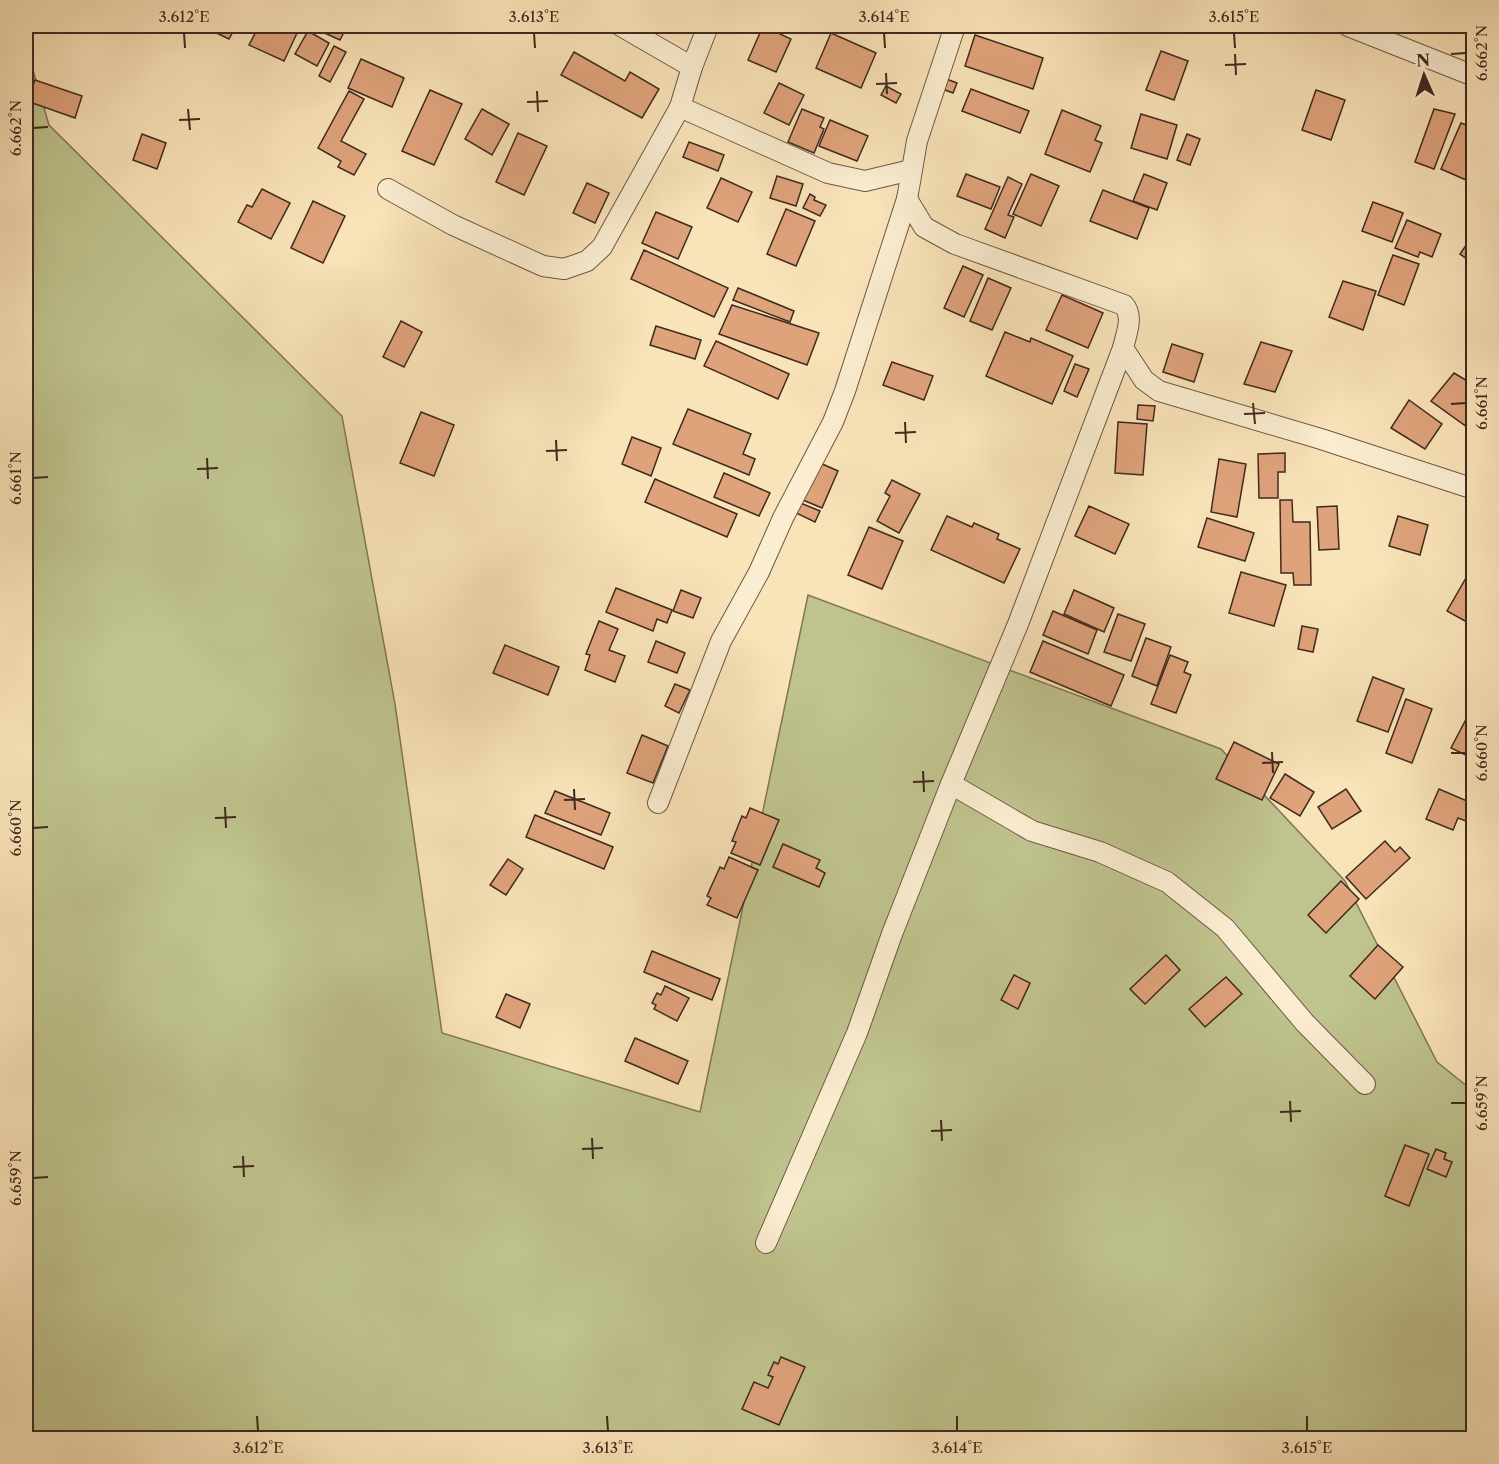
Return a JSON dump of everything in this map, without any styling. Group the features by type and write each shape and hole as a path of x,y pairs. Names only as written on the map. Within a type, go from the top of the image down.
{"street":[{"path":"621,26 692,67"},
{"path":"388,189 453,225 543,266 564,269 586,261 602,247 680,107 708,26"},
{"path":"658,803 721,641 759,572 783,518 832,422 845,390 907,199 911,170 924,117 955,26"},
{"path":"1348,26 1473,76"},
{"path":"680,107 828,173 865,181 911,170"},
{"path":"766,1243 857,1033 892,934 1022,613 1123,348 1130,316 1124,304 955,244 924,227 907,199"},
{"path":"1123,348 1144,380 1160,391 1322,439 1473,489"},
{"path":"951,784 1032,831 1100,852 1167,882 1225,928 1305,1023 1365,1084"}],"green space":[{"path":"26,46 49,125 342,416 395,704 442,1033 700,1112 808,595 1221,749 1345,881 1437,1062 1473,1091 1473,1438 26,1438"}],"building":[{"path":"202,26 236,26 229,39"},
{"path":"259,26 286,26 298,31 284,61 249,45"},
{"path":"309,26 347,26 340,40"},
{"path":"763,26 791,39 776,72 748,60"},
{"path":"308,31 329,43 317,66 295,54"},
{"path":"831,33 876,53 861,88 816,68"},
{"path":"975,35 1043,58 1033,89 965,66"},
{"path":"334,46 346,52 330,82 319,76"},
{"path":"1161,51 1188,61 1174,100 1146,90"},
{"path":"574,52 625,81 630,72 659,89 642,118 561,75"},
{"path":"361,59 404,78 392,107 348,88"},
{"path":"941,77 957,83 953,93 937,87"},
{"path":"35,80 82,96 75,118 27,101"},
{"path":"779,83 804,95 789,125 764,113"},
{"path":"886,86 901,94 896,103 881,95"},
{"path":"971,89 1029,111 1020,133 962,111"},
{"path":"430,90 462,104 434,165 402,151"},
{"path":"1316,90 1345,100 1331,140 1302,130"},
{"path":"349,91 364,99 341,141 366,154 354,175 338,167 341,161 318,148"},
{"path":"482,109 509,124 492,155 465,139"},
{"path":"802,109 824,118 820,127 824,129 814,153 788,142"},
{"path":"1434,109 1455,114 1434,169 1415,162"},
{"path":"1062,110 1101,126 1095,140 1102,143 1090,172 1045,154"},
{"path":"1141,114 1177,125 1167,159 1131,148"},
{"path":"830,120 868,136 857,161 819,146"},
{"path":"1461,123 1474,128 1473,183 1441,169"},
{"path":"518,133 547,146 524,195 496,182"},
{"path":"142,134 166,143 157,169 133,160"},
{"path":"1187,134 1200,139 1190,165 1177,160"},
{"path":"689,142 724,155 718,171 683,157"},
{"path":"966,174 1000,187 991,209 957,196"},
{"path":"1031,174 1059,186 1041,226 1013,214"},
{"path":"1144,174 1167,183 1157,210 1133,201"},
{"path":"777,176 803,184 796,206 770,198"},
{"path":"1008,177 1022,184 1008,215 1014,217 1005,238 985,229"},
{"path":"721,178 752,192 738,222 707,208"},
{"path":"587,183 609,193 595,223 573,213"},
{"path":"262,189 290,203 271,239 238,222 247,205 252,207"},
{"path":"1103,190 1149,208 1137,239 1090,221"},
{"path":"810,194 815,197 814,200 826,205 820,216 803,208"},
{"path":"313,201 345,216 323,263 291,248"},
{"path":"1373,202 1403,213 1392,242 1362,231"},
{"path":"786,209 815,221 796,266 767,254"},
{"path":"656,212 692,227 678,259 642,243"},
{"path":"1407,220 1441,234 1432,257 1420,252 1418,257 1395,248"},
{"path":"1474,235 1474,264 1460,254"},
{"path":"644,250 728,288 714,317 631,279"},
{"path":"1393,255 1419,264 1404,305 1378,295"},
{"path":"963,266 983,275 964,317 944,308"},
{"path":"988,278 1011,288 992,330 970,321"},
{"path":"1343,281 1376,291 1363,330 1329,317"},
{"path":"738,288 794,311 790,322 733,300"},
{"path":"1062,295 1103,313 1088,348 1046,330"},
{"path":"732,305 819,333 807,365 719,334"},
{"path":"401,321 422,332 404,367 383,357"},
{"path":"656,326 701,340 695,359 650,345"},
{"path":"1005,332 1030,342 1031,338 1073,356 1052,404 986,376"},
{"path":"716,341 789,374 778,399 704,366"},
{"path":"1261,342 1292,351 1275,392 1244,384"},
{"path":"1172,344 1203,354 1194,382 1163,372"},
{"path":"892,362 933,376 924,400 883,385"},
{"path":"1075,364 1089,369 1077,397 1064,391"},
{"path":"1454,373 1474,385 1474,432 1431,401"},
{"path":"1409,400 1442,424 1425,449 1391,428"},
{"path":"1138,405 1155,406 1153,421 1137,419"},
{"path":"688,409 751,434 743,454 755,459 749,475 673,444"},
{"path":"421,412 454,425 434,476 400,463"},
{"path":"1118,422 1147,424 1143,475 1115,473"},
{"path":"632,437 661,448 651,476 622,464"},
{"path":"1285,453 1285,472 1278,472 1278,498 1259,498 1258,454"},
{"path":"1219,459 1246,464 1237,517 1211,512"},
{"path":"820,463 838,471 822,508 803,500"},
{"path":"724,473 770,493 759,516 714,497"},
{"path":"655,479 737,514 727,537 645,502"},
{"path":"892,480 920,494 899,533 877,521 890,496 885,493"},
{"path":"1280,500 1292,500 1293,522 1310,522 1311,585 1294,585 1293,573 1281,573"},
{"path":"798,502 820,511 815,522 794,512"},
{"path":"1089,506 1129,524 1115,554 1075,536"},
{"path":"1337,506 1339,549 1319,550 1317,507"},
{"path":"947,516 972,527 974,523 999,534 997,539 1020,549 1004,583 931,550"},
{"path":"1398,516 1428,525 1420,555 1389,546"},
{"path":"1207,518 1254,533 1245,561 1198,547"},
{"path":"869,527 903,541 882,589 848,575"},
{"path":"1474,564 1474,626 1447,611"},
{"path":"1241,572 1286,585 1274,626 1229,613"},
{"path":"616,588 672,610 667,623 657,619 653,631 606,612"},
{"path":"681,590 701,598 693,618 673,611"},
{"path":"1074,590 1114,608 1104,632 1064,614"},
{"path":"1053,611 1097,630 1088,654 1043,635"},
{"path":"1118,614 1145,624 1131,661 1104,652"},
{"path":"599,621 618,629 609,650 625,656 615,682 585,670 590,655 586,654"},
{"path":"1302,626 1318,629 1313,652 1298,649"},
{"path":"1146,638 1171,647 1157,686 1132,676"},
{"path":"656,641 685,653 677,673 648,662"},
{"path":"1043,641 1124,675 1111,706 1030,672"},
{"path":"505,645 559,667 548,695 493,673"},
{"path":"1170,655 1188,662 1184,672 1191,675 1176,713 1151,704"},
{"path":"1373,677 1404,689 1388,732 1357,721"},
{"path":"675,684 690,690 679,713 665,706"},
{"path":"1406,699 1432,709 1412,763 1386,753"},
{"path":"1474,704 1474,759 1451,748"},
{"path":"642,735 668,746 653,783 627,773"},
{"path":"1234,742 1279,764 1262,800 1216,779"},
{"path":"1285,774 1314,792 1300,816 1270,798"},
{"path":"1346,789 1361,811 1332,829 1318,807"},
{"path":"1439,789 1474,804 1474,824 1458,818 1453,830 1426,819"},
{"path":"555,791 610,813 601,835 545,813"},
{"path":"750,808 779,820 760,865 731,853 736,842 732,841 742,816 746,818"},
{"path":"535,815 613,847 604,869 526,837"},
{"path":"1385,841 1395,852 1400,847 1410,858 1366,899 1346,877"},
{"path":"783,844 820,860 816,868 825,873 819,887 773,867"},
{"path":"729,857 758,870 737,918 707,905 711,898 707,896 720,867 724,869"},
{"path":"508,859 523,869 506,895 490,885"},
{"path":"1341,881 1359,899 1326,933 1308,915"},
{"path":"1378,945 1403,967 1375,999 1350,976"},
{"path":"652,951 720,979 712,1000 644,972"},
{"path":"1166,955 1180,970 1145,1004 1130,989"},
{"path":"1014,975 1030,983 1018,1009 1001,1000"},
{"path":"1226,977 1242,994 1205,1027 1189,1009"},
{"path":"665,986 689,998 677,1021 654,1009 656,1005 652,1003 657,993 661,995"},
{"path":"506,994 530,1004 520,1028 496,1017"},
{"path":"635,1038 688,1061 678,1084 625,1061"},
{"path":"1405,1145 1429,1154 1409,1206 1385,1196"},
{"path":"1436,1149 1446,1153 1444,1159 1452,1162 1446,1177 1427,1169"},
{"path":"781,1357 805,1367 779,1425 742,1409 754,1382 768,1388 773,1377 768,1375 774,1362 778,1364"}]}
